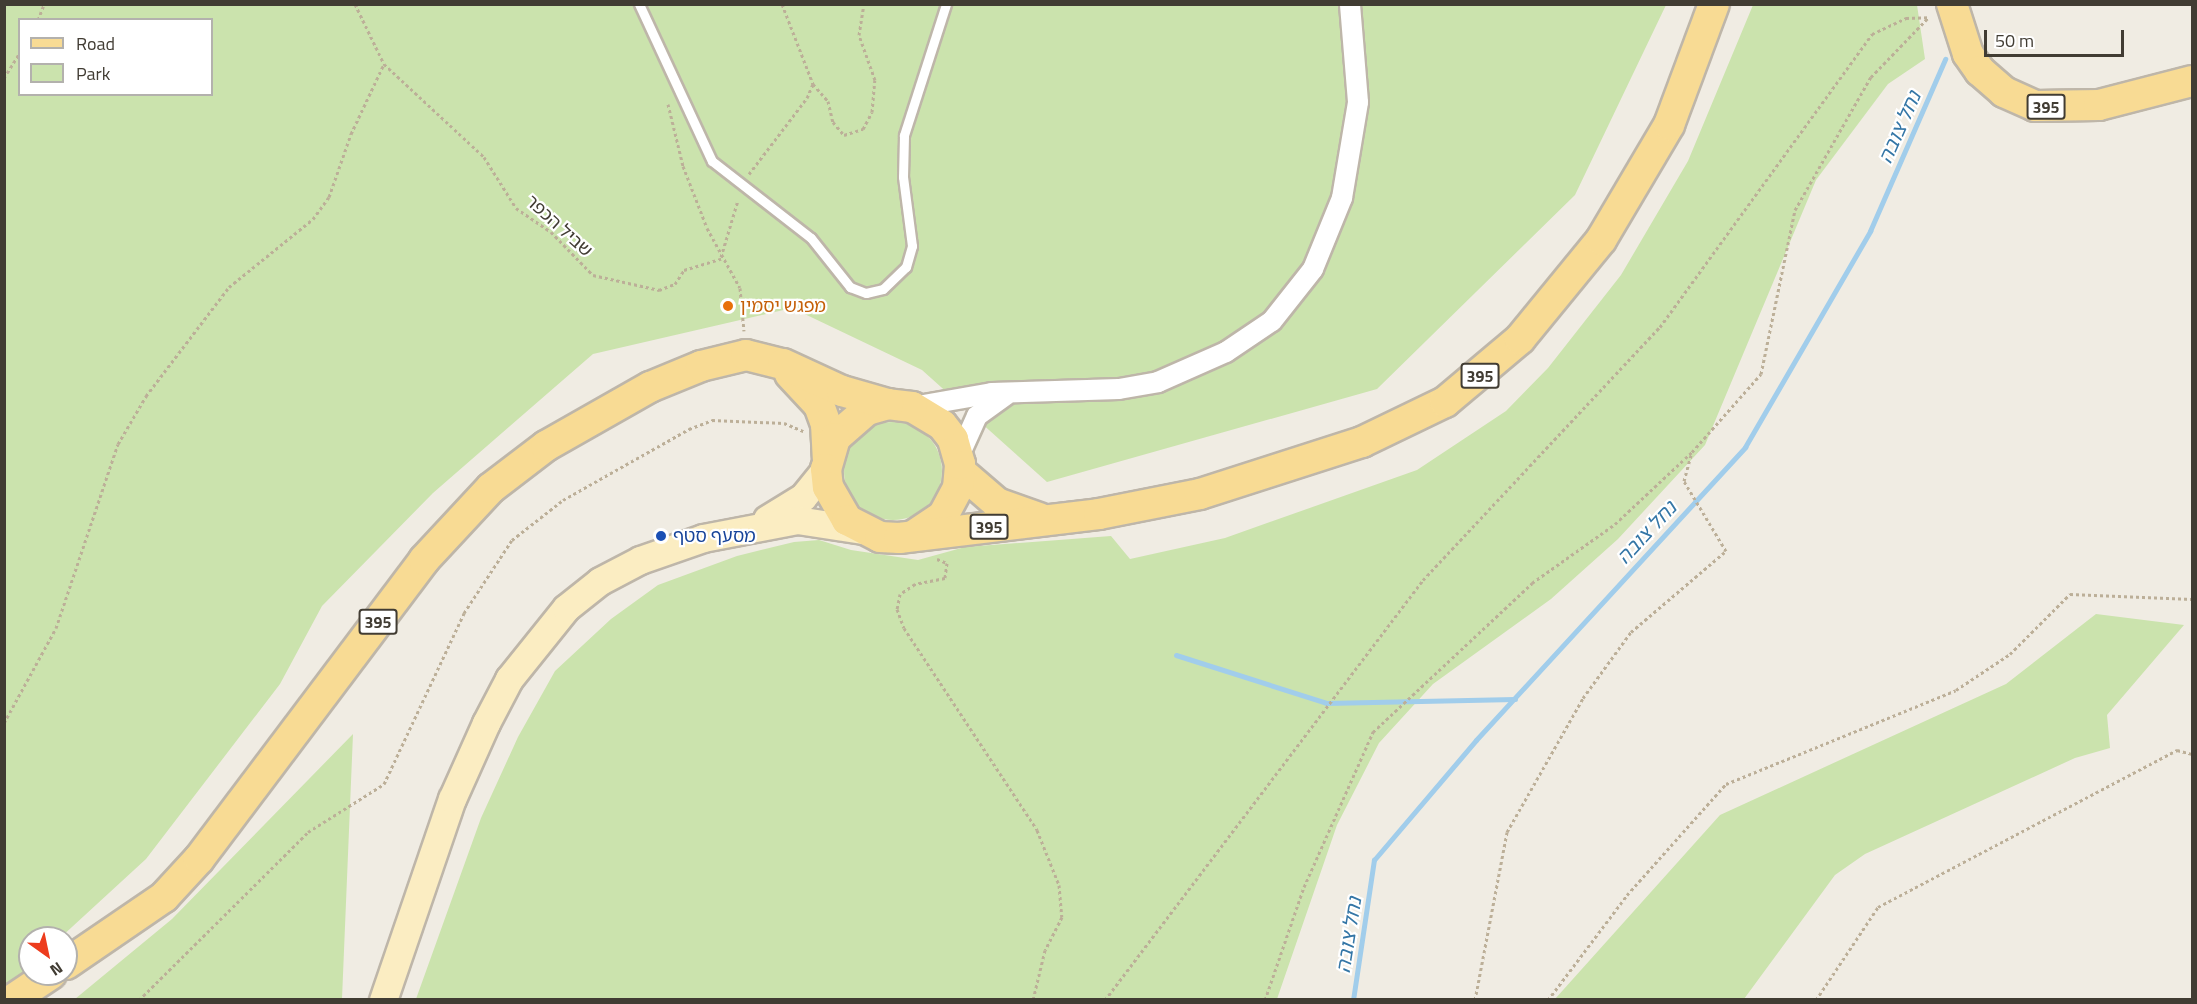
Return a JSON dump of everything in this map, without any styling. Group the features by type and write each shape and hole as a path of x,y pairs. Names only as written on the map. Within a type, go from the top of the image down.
{"main road":[{"name":"395","path":"862,530 880,537 922,545 1200,494 1305,463 1409,422 1473,382 1546,311 1622,207 1669,125 1714,4"},
{"name":"395","path":"1944,10 1980,71 2004,92 2035,106 2099,105 2193,81"},
{"name":"395","path":"78,956 164,897 199,859 424,560 491,488 546,446 650,387 701,366 757,357 842,391 900,406 942,425 960,464 1013,512 1062,518"},
{"path":"757,357 794,377 819,405 826,424 827,463 835,505 862,530"},
{"path":"382,999 452,799 509,679 536,642 600,581 640,560 758,524 803,497 827,463 835,438 849,421 867,410 900,406"},
{"name":"395","path":"922,545 948,510 960,464"},
{"path":"758,524 818,521 862,530"},
{"path":"12,999 32,986"}],"street":[{"path":"900,406 1032,389 1119,389 1177,376 1253,337 1290,302 1328,239 1353,153 1358,102 1350,4"},
{"path":"960,464 968,431 987,406 1015,392 1032,389"}],"lane":[{"path":"639,4 712,161 742,187 811,238 850,287 866,293 883,289 906,267 912,246 903,177 904,135 946,4"}],"path":[{"name":"שביל הכפר","path":"355,4 384,64 484,157 516,208 551,232 593,275 659,290 675,284 684,270 721,259"},
{"path":"782,4 813,84 828,101 833,122 844,135 863,129 872,112 875,80 859,35 864,4"},
{"path":"1265,999 1304,887 1373,732 1532,583 1615,524 1692,452 1761,374 1795,210 1871,77 1944,10"},
{"path":"1105,999 1423,580 1660,327 1872,34 1906,18 1944,10"},
{"path":"4,78 18,55"},
{"path":"4,723 56,628 118,444 146,396 229,287 313,219 329,197 351,134 384,64"},
{"path":"721,259 742,187 759,155 796,113 813,84"},
{"path":"667,96 683,166 721,259 740,288 757,357"},
{"path":"139,999 308,832 384,784 475,592 512,540 608,473 712,420 784,423 809,436 827,463"},
{"path":"1475,999 1507,832 1583,698 1631,632 1726,551 1684,481 1692,452"},
{"path":"922,545 947,563 945,578 915,584 900,594 897,609 904,628 1037,830 1059,885 1062,917 1045,950 1033,999"},
{"path":"1548,999 1627,895 1726,784 1956,690 2010,654 2070,594 2193,599"},
{"path":"1816,999 1878,907 2177,750 2193,754"}],"green space":[{"path":"5,5 1666,5 1575,195 1377,389 1047,482 922,370 792,308 593,354 433,493 322,606 280,684 146,859 73,926 18,926 18,976 5,987"},
{"path":"1753,5 1917,5 1925,59 1888,84 1816,180 1705,445 1618,539 1551,599 1433,684 1379,743 1337,825 1277,999 416,999 481,818 518,737 555,671 611,619 658,585 737,556 794,542 819,540 851,550 918,560 965,547 1111,536 1130,559 1225,538 1417,470 1506,411 1548,368 1621,275 1688,161"},
{"path":"893,422 912,426 928,436 938,452 942,471 938,490 928,506 912,516 893,520 874,516 858,506 848,490 844,471 848,452 858,436 874,426"},
{"path":"2096,614 2184,625 2107,715 2110,748 2075,758 1865,854 1835,875 1744,999 1555,999 1720,815 2006,684"},
{"path":"353,734 342,999 75,999 172,919"}],"waterway":[{"name":"נחל צובה","path":"1353,1000 1374,860 1476,740 1745,447 1870,231 1945,59"},
{"path":"1176,655 1326,703 1515,699"}],"place":[{"name":"מפגש יסמין","path":"728,306"},
{"name":"מסעף סטף","path":"661,536"}]}
